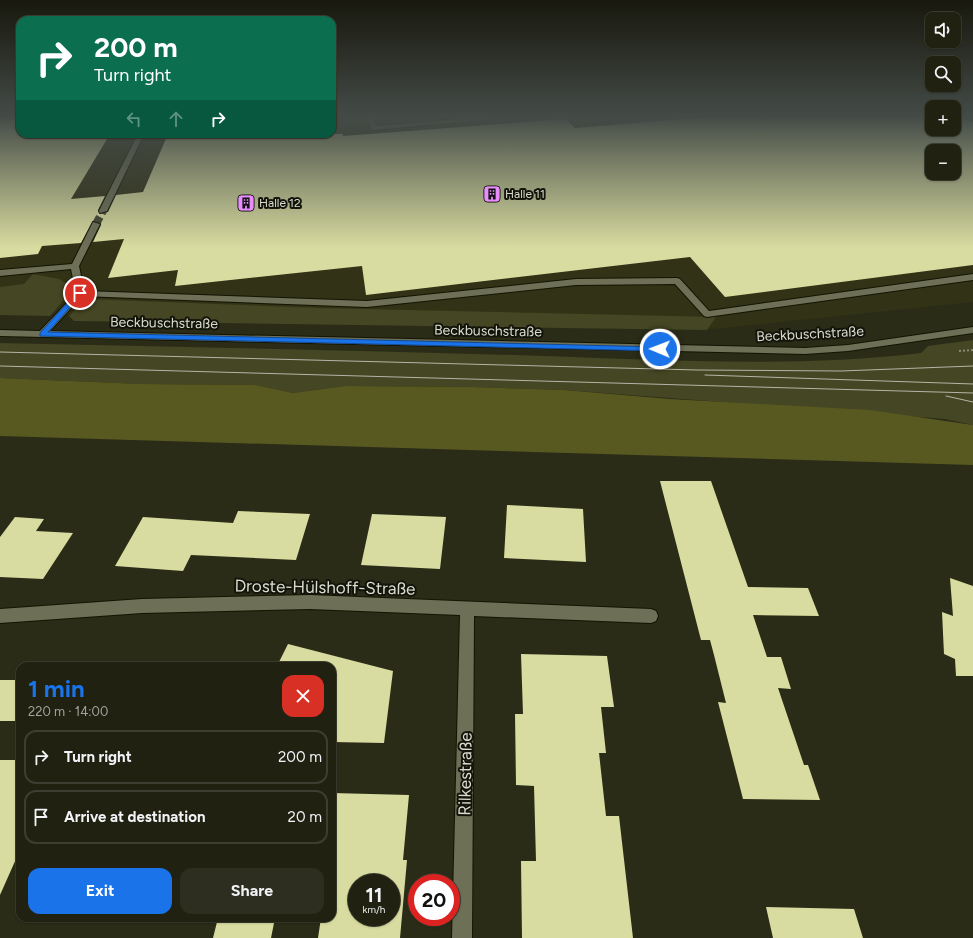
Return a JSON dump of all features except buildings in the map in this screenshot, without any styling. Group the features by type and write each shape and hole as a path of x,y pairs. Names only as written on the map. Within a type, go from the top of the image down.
{"street":[{"path":"103,211 128,160"},
{"path":"80,293 75,266 96,224"},
{"path":"0,273 75,266"},
{"path":"42,334 80,293 367,304 576,282 677,281 707,314 973,277"},
{"name":"Beckbuschstraße","path":"0,333 804,351 848,348 973,330"},
{"name":"Droste-Hülshoff-Straße","path":"0,616 142,606 310,602 650,616"},
{"name":"Rilkestraße","path":"462,938 468,609"}],"shaded area":[{"path":"0,160 925,160 925,180 961,180 961,160 973,160 973,302 714,329 0,313"},
{"path":"0,378 140,384 256,385 293,393 345,386 472,387 564,390 670,399 870,410 973,425 973,465 0,436"}],"green space":[{"path":"33,274 59,279 74,288 50,316 0,315 0,287 24,284"},
{"path":"86,299 317,308 716,317 707,330 74,321 69,316"},
{"path":"973,340 973,425 945,419 564,390 472,387 345,386 293,393 256,385 140,384 0,378 0,343 450,353 718,362 769,362 820,361 921,353 928,346"}],"tunnel":[{"path":"96,224 103,211"}],"tram line":[{"path":"0,352 697,370 841,371 973,366"},
{"path":"0,366 973,393"},
{"path":"705,375 973,384"},
{"path":"946,396 973,402"}],"place":[{"name":"Halle 11","path":"492,194"},
{"name":"Halle 12","path":"246,203"}],"route":[{"path":"80,293 42,334 660,349"}]}
